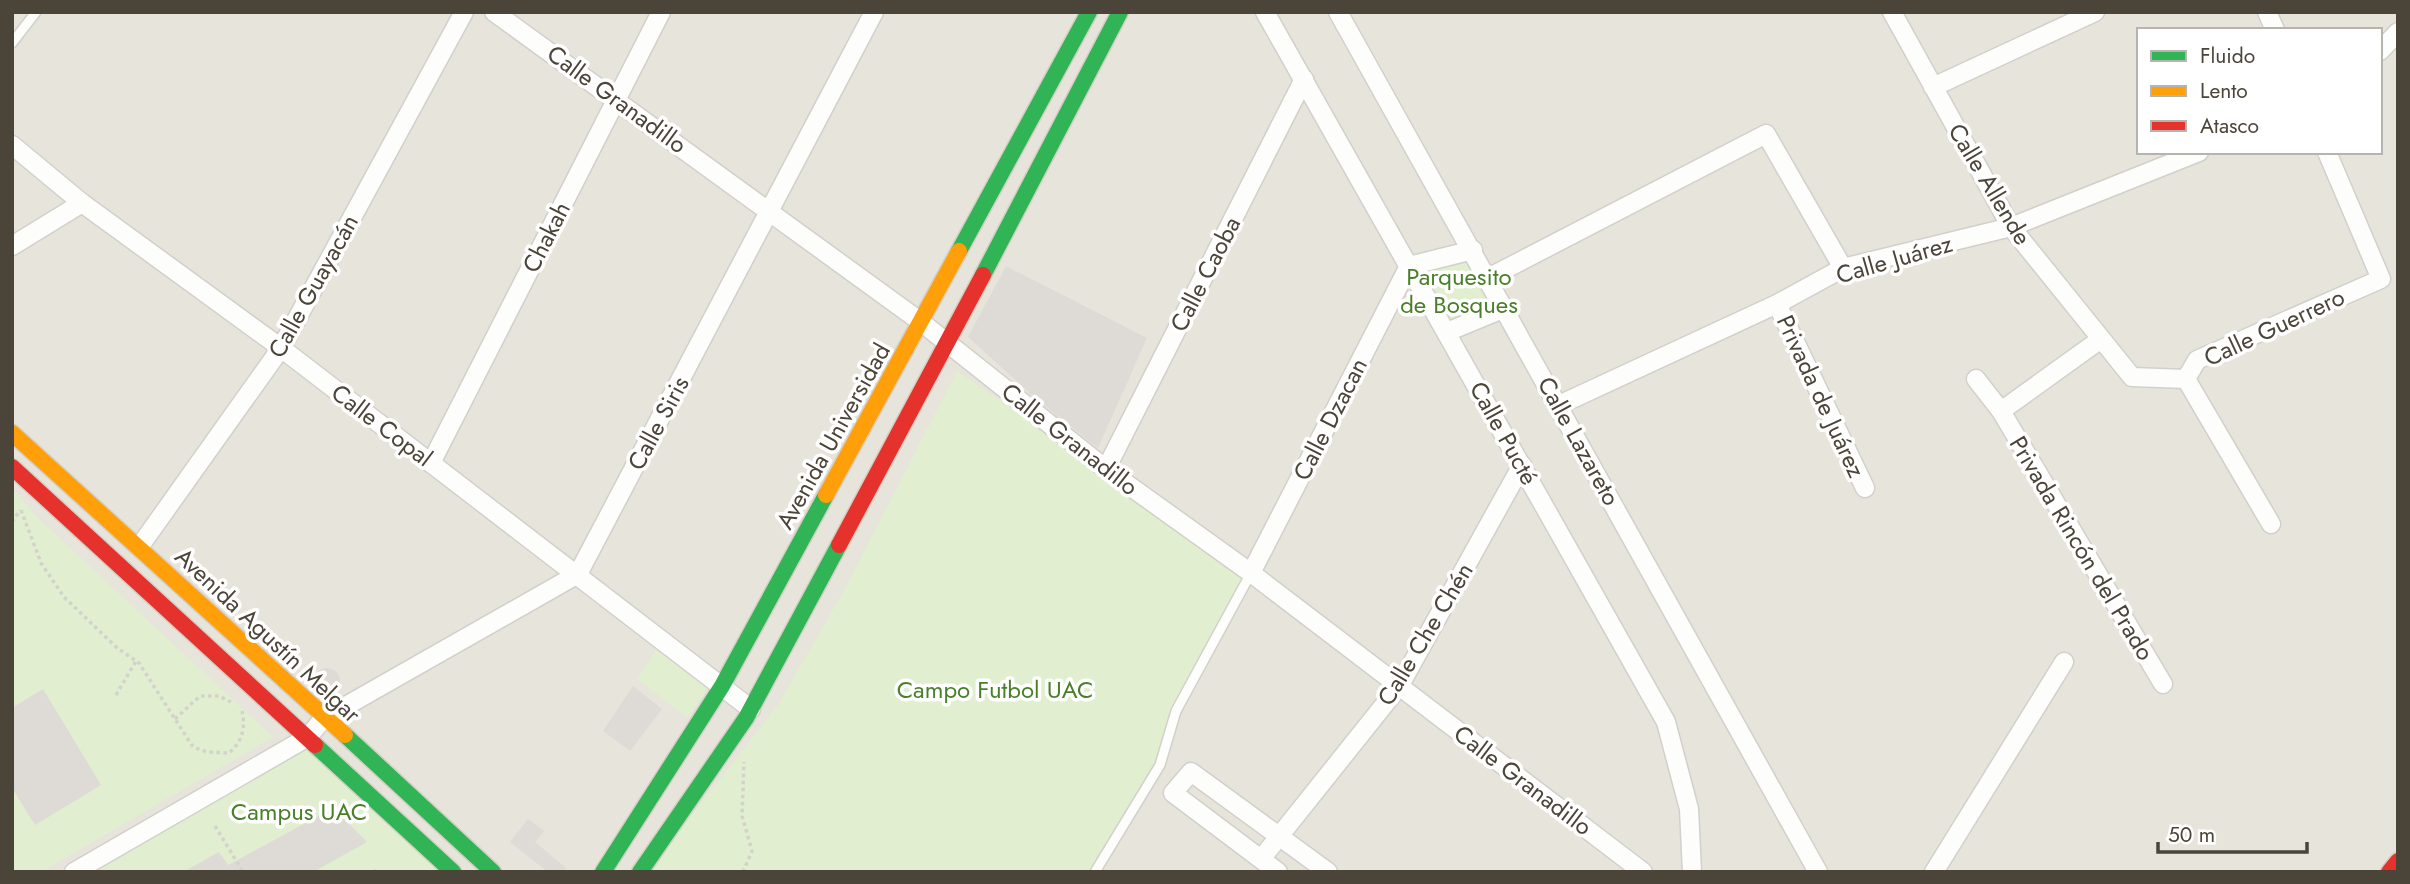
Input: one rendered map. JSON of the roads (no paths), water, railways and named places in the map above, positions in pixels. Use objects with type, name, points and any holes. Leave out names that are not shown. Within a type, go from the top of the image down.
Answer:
[{"type":"street","name":"Calle Guayacán","points":[[140,546],[281,348],[464,12]]},
{"type":"street","name":"Calle Granadillo","points":[[494,12],[921,322],[1106,469],[1251,573],[1643,872]]},
{"type":"street","name":"Chakah","points":[[431,463],[661,12]]},
{"type":"street","name":"Calle Siris","points":[[578,574],[874,12]]},
{"type":"street","name":"Avenida Universidad","points":[[603,872],[722,686],[1089,12]]},
{"type":"street","points":[[640,872],[751,709],[947,344],[1120,12]]},
{"type":"street","name":"Calle Pucté","points":[[1265,12],[1666,722],[1689,809],[1692,872]]},
{"type":"street","name":"Calle Lazareto","points":[[1338,12],[1818,872]]},
{"type":"street","name":"Calle Allende","points":[[1892,12],[2011,228],[2132,377]]},
{"type":"street","points":[[1934,88],[2095,12]]},
{"type":"street","points":[[2267,12],[2274,28]]},
{"type":"street","points":[[2382,49],[2398,32]]},
{"type":"street","name":"Calle Caoba","points":[[1106,469],[1304,79]]},
{"type":"street","points":[[1488,278],[1766,134],[1843,268]]},
{"type":"street","name":"Calle Copal","points":[[12,145],[82,203],[281,348],[751,709]]},
{"type":"street","name":"Calle Juárez","points":[[1559,405],[1777,304],[1843,268],[2011,228],[2194,154]]},
{"type":"street","name":"Calle Guerrero","points":[[2132,377],[2186,379],[2197,360],[2381,279],[2328,154]]},
{"type":"street","points":[[12,246],[82,203]]},
{"type":"street","points":[[1409,266],[1473,250]]},
{"type":"street","name":"Calle Dzacan","points":[[1251,573],[1409,266]]},
{"type":"street","name":"Privada de Juárez","points":[[1777,304],[1865,488]]},
{"type":"street","points":[[1447,332],[1505,308]]},
{"type":"street","name":"Privada Rincón del Prado","points":[[2001,411],[2101,338]]},
{"type":"street","name":"Privada Rincón del Prado","points":[[1976,379],[2001,411],[2163,684]]},
{"type":"street","points":[[2186,379],[2270,524]]},
{"type":"street","name":"Avenida Agustín Melgar","points":[[12,433],[140,546],[323,719],[493,872]]},
{"type":"street","name":"Calle Che Chén","points":[[1261,859],[1400,685],[1522,465]]},
{"type":"street","name":"Avenida Agustín Melgar","points":[[12,467],[453,872]]},
{"type":"street","points":[[74,872],[308,737],[323,719],[578,574]]},
{"type":"street","points":[[1934,872],[2064,662]]},
{"type":"street","points":[[1278,872],[1173,793],[1191,772],[1328,872]]},
{"type":"street","points":[[2389,872],[2398,861]]},
{"type":"lane","points":[[12,43],[36,12]]},
{"type":"lane","points":[[1095,872],[1160,765],[1176,712],[1251,573]]},
{"type":"park label","name":"Parquesito de Bosques","points":[[1459,290]]},
{"type":"park label","name":"Campo Futbol UAC","points":[[995,689]]},
{"type":"park label","name":"Campus UAC","points":[[299,811]]}]
